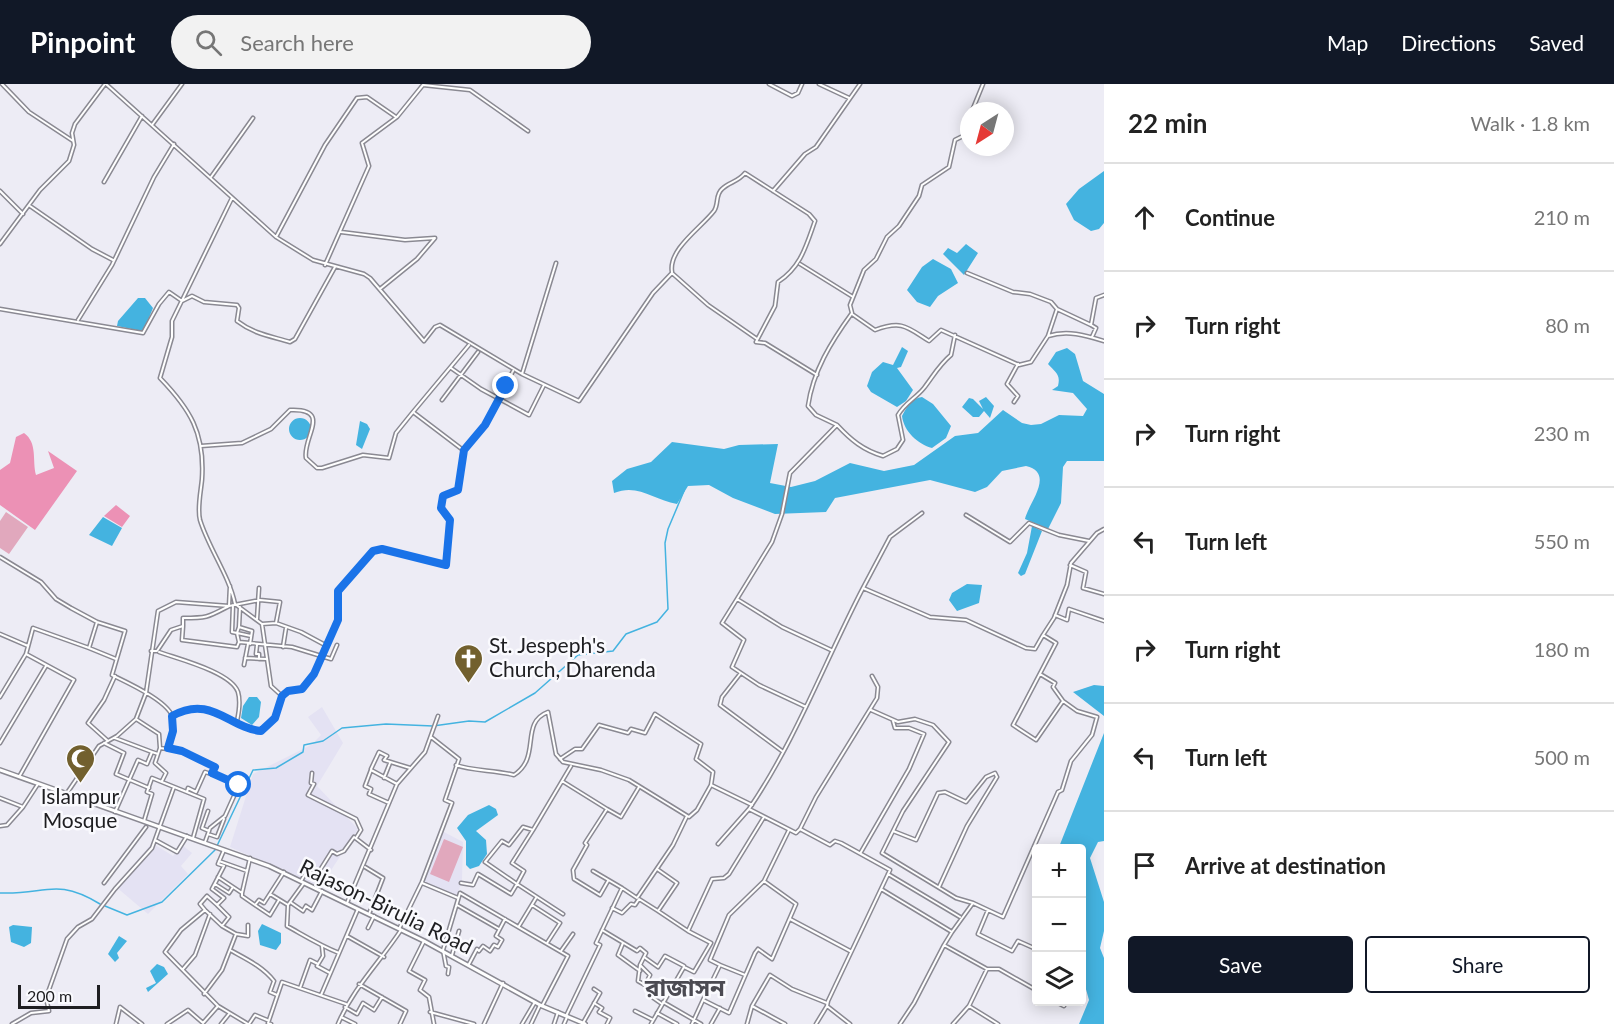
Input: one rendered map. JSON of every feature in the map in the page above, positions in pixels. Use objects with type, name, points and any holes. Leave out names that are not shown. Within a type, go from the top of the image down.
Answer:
[{"type":"street","points":[[2,84],[29,112],[73,141]]},
{"type":"street","points":[[0,244],[55,174],[69,161],[75,146],[72,134],[75,124],[105,84],[293,250],[325,265],[364,274],[381,289],[424,341],[435,327],[440,326],[479,351],[579,401],[647,300],[672,273],[676,255],[716,209],[717,197],[722,188],[736,182],[745,173],[815,219],[799,263],[787,278],[778,282],[775,306],[757,339]]},
{"type":"street","points":[[152,125],[182,84]]},
{"type":"street","points":[[769,84],[792,96],[798,93],[802,84]]},
{"type":"street","points":[[819,84],[850,99]]},
{"type":"street","points":[[773,191],[805,154],[816,147],[860,84]]},
{"type":"street","points":[[976,102],[984,84]]},
{"type":"street","points":[[325,265],[369,166],[362,143],[397,117],[423,85],[470,90],[528,131]]},
{"type":"street","points":[[276,237],[325,145],[357,98],[367,97],[397,117]]},
{"type":"street","points":[[104,182],[142,116]]},
{"type":"street","points":[[210,177],[253,118]]},
{"type":"street","points":[[960,137],[954,140],[949,167],[922,185],[919,196],[899,226],[887,237],[876,260],[864,270],[850,305],[852,313],[875,330],[891,324],[904,326],[929,341],[941,330],[1018,364],[1031,362],[1048,336],[1057,309]]},
{"type":"street","points":[[78,320],[113,260],[154,177],[174,144]]},
{"type":"street","points":[[0,191],[23,214]]},
{"type":"street","points":[[233,198],[171,323],[172,338],[160,378],[171,387],[197,426],[202,473],[199,516],[230,586],[233,605],[232,632],[251,636]]},
{"type":"street","points":[[29,206],[74,238],[113,260]]},
{"type":"street","points":[[341,232],[405,240],[435,238],[417,259],[381,289]]},
{"type":"street","points":[[522,374],[556,263]]},
{"type":"street","points":[[799,263],[853,297]]},
{"type":"street","points":[[182,301],[192,296],[204,302],[237,305],[239,308],[237,321],[246,328],[268,338],[294,342],[335,266]]},
{"type":"street","points":[[672,273],[708,304],[757,339],[759,344],[765,343],[817,375]]},
{"type":"street","points":[[967,273],[1013,292],[1030,294],[1051,303],[1057,309],[1096,328],[1092,337]]},
{"type":"street","points":[[1,310],[78,320],[143,333],[166,293],[182,301]]},
{"type":"street","points":[[1091,325],[1094,302],[1099,296],[1104,296]]},
{"type":"street","points":[[852,313],[830,345],[810,393],[809,409],[837,425],[858,447],[883,456],[897,448],[903,440],[898,415],[906,403],[922,390],[943,360],[951,355],[955,335]]},
{"type":"street","points":[[1048,336],[1064,333],[1104,341]]},
{"type":"street","points":[[200,446],[242,443],[271,429],[290,410],[305,410],[314,423],[306,458],[317,468],[363,455],[389,458],[396,433],[469,345]]},
{"type":"street","points":[[442,400],[479,351]]},
{"type":"street","points":[[1014,402],[1018,396],[1007,384],[1018,364]]},
{"type":"street","points":[[451,368],[496,398],[500,397],[529,415],[544,385]]},
{"type":"street","points":[[172,716],[179,712],[198,709],[215,711],[261,731],[275,718],[282,696],[288,691],[302,689],[309,681],[338,620],[338,591],[373,551],[401,553],[446,565],[450,520],[441,508],[443,496],[459,488],[464,450],[485,425],[513,369]]},
{"type":"street","points":[[413,412],[464,450]]},
{"type":"street","points":[[807,707],[740,674],[731,665],[744,640],[722,623],[766,555],[794,468],[837,425]]},
{"type":"street","points":[[718,844],[753,805],[807,707],[831,650],[890,537],[922,513]]},
{"type":"street","points":[[966,515],[1010,542],[1029,522],[1059,535],[1089,541]]},
{"type":"street","points":[[863,588],[930,617],[966,621],[1026,648],[1035,649],[1054,615],[1066,585],[1070,565],[1089,541],[1104,530]]},
{"type":"street","points":[[0,557],[41,582],[63,604],[98,622],[125,631],[111,675],[146,693],[165,707],[172,716],[173,731],[168,748]]},
{"type":"street","points":[[1070,565],[1086,572],[1083,588],[1104,594]]},
{"type":"street","points":[[230,586],[233,605]]},
{"type":"street","points":[[257,619],[259,588]]},
{"type":"street","points":[[737,599],[782,627],[831,650]]},
{"type":"street","points":[[66,795],[106,742],[114,738],[135,719],[146,693],[158,611],[176,602],[233,605],[258,601],[280,602],[276,623]]},
{"type":"street","points":[[240,607],[237,647],[182,640],[183,618],[205,618],[218,614],[233,605],[240,607],[262,624],[263,646],[271,686],[282,696]]},
{"type":"street","points":[[1054,615],[1067,620],[1069,609],[1077,609],[1104,621]]},
{"type":"street","points":[[89,648],[98,622]]},
{"type":"street","points":[[262,624],[276,623],[301,632],[327,646]]},
{"type":"street","points":[[157,651],[171,630],[183,626]]},
{"type":"street","points":[[239,627],[252,632],[244,665]]},
{"type":"street","points":[[0,697],[26,654],[33,628],[116,659]]},
{"type":"street","points":[[283,647],[286,628]]},
{"type":"street","points":[[0,634],[28,646]]},
{"type":"street","points":[[1043,634],[1056,643],[1013,725],[1036,740],[1063,701]]},
{"type":"street","points":[[239,642],[283,647],[323,655],[331,659],[337,645]]},
{"type":"street","points":[[257,645],[255,654],[259,654],[259,658]]},
{"type":"street","points":[[151,651],[157,651],[223,676],[238,690],[240,706],[237,721]]},
{"type":"street","points":[[19,777],[74,680],[26,654]]},
{"type":"street","points":[[245,658],[266,658]]},
{"type":"street","points":[[0,743],[46,666]]},
{"type":"street","points":[[882,853],[956,898],[1003,917],[1058,792],[1062,790],[1071,761],[1092,735],[1097,717],[1077,711],[1063,701],[1053,687],[1055,683],[1039,673]]},
{"type":"street","points":[[740,674],[722,697],[720,705],[782,751]]},
{"type":"street","points":[[749,809],[796,833],[800,829],[816,797],[877,698],[878,687],[872,675]]},
{"type":"street","points":[[115,676],[104,700],[88,723],[106,742],[124,753],[116,774],[149,788]]},
{"type":"street","points":[[871,710],[893,720],[915,719],[933,725],[949,742],[903,811],[877,862]]},
{"type":"street","points":[[456,765],[466,769],[489,769],[514,775],[529,760],[531,728],[535,721],[548,712],[556,754],[560,759],[572,765],[602,770],[640,786],[687,816],[692,817],[697,810],[711,785],[713,772],[696,759],[701,744],[656,714],[645,733],[635,729],[628,733],[599,725],[582,749],[575,748],[560,759]]},
{"type":"street","points":[[347,903],[397,784],[410,768],[418,763],[438,716]]},
{"type":"street","points":[[135,719],[159,734],[160,748],[155,763],[165,773],[162,781]]},
{"type":"street","points":[[861,852],[909,768],[924,734],[909,728],[895,728],[893,720]]},
{"type":"street","points":[[338,1024],[359,984],[384,957],[400,929],[421,883],[452,802],[445,800],[459,759],[431,737]]},
{"type":"street","points":[[114,738],[158,754]]},
{"type":"street","points":[[160,748],[182,751],[215,767],[212,773]]},
{"type":"street","points":[[115,812],[138,760],[147,764],[152,752]]},
{"type":"street","points":[[390,804],[369,794],[371,789],[365,786],[379,752],[387,756],[384,760],[410,768]]},
{"type":"street","points":[[384,778],[390,763]]},
{"type":"street","points":[[461,883],[473,885],[478,874],[511,894],[524,871],[512,863],[572,765]]},
{"type":"street","name":"Rajason-Birulia Road","points":[[0,770],[66,795],[206,842],[284,872],[424,940],[535,1002],[584,1024]]},
{"type":"street","points":[[370,770],[397,784]]},
{"type":"street","points":[[187,792],[188,788],[196,792],[205,772],[239,785],[217,837],[202,828],[208,811]]},
{"type":"street","points":[[312,773],[311,783],[314,784],[308,795],[356,819],[361,830],[344,851],[337,854],[332,851],[317,875],[307,871],[289,904],[287,926],[339,953]]},
{"type":"street","points":[[893,831],[916,840],[938,793],[945,792],[966,802],[986,777],[995,773],[997,777],[967,826],[939,887]]},
{"type":"street","points":[[144,822],[153,794],[147,792],[152,778],[204,800],[193,838]]},
{"type":"street","points":[[562,781],[621,817],[640,786]]},
{"type":"street","points":[[1,828],[23,807],[38,784]]},
{"type":"street","points":[[711,785],[753,805]]},
{"type":"street","points":[[12,1024],[31,1013],[49,1011],[46,998],[67,939],[78,927],[92,919],[152,848],[174,787]]},
{"type":"street","points":[[0,798],[23,807]]},
{"type":"street","points":[[607,809],[585,843],[587,844],[573,870],[574,879],[600,895],[608,881]]},
{"type":"street","points":[[206,842],[208,833],[225,816]]},
{"type":"street","points":[[612,908],[622,914],[631,904],[635,905],[687,816]]},
{"type":"street","points":[[688,931],[712,879],[724,878],[729,874],[764,817]]},
{"type":"street","points":[[105,883],[146,827]]},
{"type":"street","points":[[533,830],[523,827],[509,845],[502,841],[485,862],[563,914]]},
{"type":"street","points":[[800,829],[830,845],[835,841],[861,852],[890,870],[816,1024]]},
{"type":"street","points":[[744,975],[710,960],[729,915],[764,881],[789,830]]},
{"type":"street","points":[[155,840],[177,852],[187,836]]},
{"type":"street","points":[[356,838],[371,850]]},
{"type":"street","points":[[219,861],[225,849]]},
{"type":"street","points":[[242,893],[250,858]]},
{"type":"street","points":[[219,861],[247,871]]},
{"type":"street","points":[[217,905],[224,898],[212,889],[224,866],[218,864],[219,861]]},
{"type":"street","points":[[363,866],[383,878],[369,914]]},
{"type":"street","points":[[657,869],[677,883],[658,911]]},
{"type":"street","points":[[593,871],[717,947]]},
{"type":"street","points":[[255,905],[259,900],[264,903],[284,872]]},
{"type":"street","points":[[888,874],[960,917]]},
{"type":"street","points":[[218,877],[270,915],[279,900]]},
{"type":"street","points":[[703,1000],[729,1013],[744,975],[758,949],[772,959],[796,904],[764,881]]},
{"type":"street","points":[[421,883],[458,898]]},
{"type":"street","points":[[215,884],[230,892],[233,887]]},
{"type":"street","points":[[564,1024],[600,945],[596,943],[622,888]]},
{"type":"street","points":[[881,889],[952,932]]},
{"type":"street","points":[[221,896],[225,890]]},
{"type":"street","points":[[270,894],[303,911],[306,906],[312,910],[321,891]]},
{"type":"street","points":[[448,974],[449,967],[446,966],[443,951],[460,893],[568,956],[531,1024]]},
{"type":"street","points":[[222,926],[229,917],[207,896],[200,904],[222,926],[236,934],[248,936],[248,925]]},
{"type":"street","points":[[519,926],[537,897]]},
{"type":"street","points":[[900,1024],[924,987],[960,917],[973,903]]},
{"type":"street","points":[[457,905],[499,929]]},
{"type":"street","points":[[532,905],[560,923],[547,943]]},
{"type":"street","points":[[321,995],[358,909]]},
{"type":"street","points":[[205,910],[181,930],[165,952],[204,994],[228,1014],[248,1024],[255,1015],[269,1023],[282,982],[321,995],[346,1006],[357,1014],[363,1003],[374,1010],[382,997]]},
{"type":"street","points":[[988,910],[978,934],[1012,951],[1018,940],[1032,947]]},
{"type":"street","points":[[183,969],[195,955],[210,914]]},
{"type":"street","points":[[368,928],[374,916]]},
{"type":"street","points":[[405,916],[409,919],[408,922]]},
{"type":"street","points":[[790,918],[850,951]]},
{"type":"street","points":[[469,964],[477,950],[479,951],[483,946],[490,951],[494,945],[498,947],[502,940],[496,936],[505,919]]},
{"type":"street","points":[[602,930],[637,951],[640,948],[646,953],[640,965],[638,981],[655,992],[652,997],[701,1024]]},
{"type":"street","points":[[452,955],[459,931]]},
{"type":"street","points":[[204,994],[222,970],[236,934]]},
{"type":"street","points":[[561,951],[573,934]]},
{"type":"street","points":[[346,935],[384,957]]},
{"type":"street","points":[[447,939],[457,942]]},
{"type":"street","points":[[424,940],[409,971],[425,981],[420,990],[429,997],[434,1024]]},
{"type":"street","points":[[623,942],[618,955],[640,971]]},
{"type":"street","points":[[644,957],[658,967],[665,956],[694,972],[711,943]]},
{"type":"street","points":[[944,945],[987,969],[999,969],[1032,988]]},
{"type":"street","points":[[318,964],[323,956],[322,946]]},
{"type":"street","points":[[230,950],[247,958],[267,973],[274,981],[270,992],[278,995]]},
{"type":"street","points":[[300,988],[310,960],[330,973]]},
{"type":"street","points":[[645,985],[654,964]]},
{"type":"street","points":[[640,965],[649,972]]},
{"type":"street","points":[[692,1024],[720,965]]},
{"type":"street","points":[[651,1024],[684,967]]},
{"type":"street","points":[[953,1024],[969,1006],[987,969]]},
{"type":"street","points":[[747,1024],[752,1006],[770,975],[792,989],[827,1005],[850,1024]]},
{"type":"street","points":[[484,1024],[504,983]]},
{"type":"street","points":[[359,984],[406,1011],[400,1024]]},
{"type":"street","points":[[584,1024],[600,993],[594,989]]},
{"type":"street","points":[[522,1024],[535,1002]]},
{"type":"street","points":[[594,1003],[602,1008],[600,1012],[610,1018],[607,1024]]},
{"type":"street","points":[[116,1024],[120,1006],[142,1021],[142,1024]]},
{"type":"street","points":[[167,1024],[188,1010],[203,1024],[218,1006]]},
{"type":"street","points":[[752,1006],[785,1024]]},
{"type":"street","points":[[969,1006],[998,1024]]},
{"type":"street","points":[[711,1024],[720,1008]]},
{"type":"street","points":[[635,1011],[653,1020]]},
{"type":"street","points":[[430,1012],[474,1024]]},
{"type":"street","points":[[554,1024],[558,1012]]},
{"type":"street","points":[[657,1013],[677,1024]]},
{"type":"street","points":[[221,1024],[228,1014]]},
{"type":"street","points":[[341,1017],[355,1024]]},
{"type":"shaded area","points":[[24,433],[33,447],[36,475],[54,468],[48,451],[77,471],[35,530],[0,505],[0,470],[10,463],[16,437]]},
{"type":"shaded area","points":[[116,505],[130,516],[122,527],[104,516]]},
{"type":"shaded area","points":[[6,512],[28,527],[9,554],[0,548],[0,521]]},
{"type":"shaded area","points":[[322,707],[343,743],[317,786],[358,829],[320,887],[230,847],[253,774],[311,745],[321,735],[308,717]]},
{"type":"shaded area","points":[[442,831],[463,842],[462,879],[457,898],[422,882]]},
{"type":"shaded area","points":[[444,839],[463,847],[449,882],[430,874]]},
{"type":"shaded area","points":[[152,843],[173,856],[182,845],[192,853],[181,866],[188,874],[148,914],[115,886]]},
{"type":"water","points":[[1104,171],[1104,223],[1099,229],[1091,231],[1074,220],[1066,204],[1079,189]]},
{"type":"water","points":[[966,244],[978,253],[964,275],[943,254],[948,248],[957,253]]},
{"type":"water","points":[[933,259],[951,269],[958,283],[938,296],[930,307],[917,302],[907,290],[922,267]]},
{"type":"water","points":[[138,298],[145,298],[153,308],[144,330],[117,326],[118,321]]},
{"type":"water","points":[[902,347],[908,351],[901,367],[897,368],[913,390],[906,401],[897,407],[871,392],[867,386],[872,372],[883,362],[893,365]]},
{"type":"water","points":[[1067,348],[1075,354],[1083,381],[1104,394],[1104,461],[1067,461],[1063,467],[1061,503],[1048,529],[1025,519],[1040,482],[1035,470],[1026,466],[1002,471],[987,487],[975,492],[930,480],[835,498],[826,512],[775,514],[733,498],[709,485],[688,486],[677,504],[638,491],[623,490],[614,493],[612,481],[627,469],[651,462],[672,442],[724,449],[739,445],[778,444],[770,483],[791,487],[815,481],[850,463],[884,471],[914,465],[955,436],[978,433],[1003,410],[1022,423],[1031,425],[1041,424],[1059,415],[1083,416],[1087,409],[1073,393],[1052,390],[1058,386],[1059,379],[1048,364],[1056,352]]},
{"type":"water","points":[[922,397],[933,404],[951,426],[946,438],[932,448],[912,436],[903,422],[902,416],[907,407],[912,401]]},
{"type":"water","points":[[986,397],[994,406],[990,418],[984,411],[979,417],[973,417],[962,407],[969,398],[983,409],[979,401]]},
{"type":"water","points":[[300,418],[310,425],[311,429],[304,439],[300,440],[290,433],[289,429],[296,419]]},
{"type":"water","points":[[360,421],[367,424],[370,429],[362,449],[356,445]]},
{"type":"water","points":[[103,517],[122,528],[112,546],[89,535]]},
{"type":"water","points":[[1032,526],[1042,531],[1025,574],[1021,576],[1018,573],[1027,553]]},
{"type":"water","points":[[967,584],[982,585],[979,603],[957,611],[949,600],[952,593]]},
{"type":"water","points":[[1094,685],[1104,686],[1104,716],[1073,692]]},
{"type":"water","points":[[249,697],[257,697],[261,702],[259,717],[252,725],[241,718],[243,706]]},
{"type":"water","points":[[1104,733],[1104,841],[1098,842],[1090,858],[1104,902],[1104,931],[1100,948],[1104,958],[1104,1024],[1079,1024],[1089,1000],[1086,989],[1086,844],[1060,844]]},
{"type":"water","points":[[489,805],[496,809],[498,815],[476,831],[486,840],[487,854],[479,866],[470,869],[466,865],[466,841],[457,828],[468,815]]},
{"type":"water","points":[[262,924],[281,933],[281,943],[276,950],[260,945],[258,931]]},
{"type":"water","points":[[13,925],[32,927],[31,943],[24,947],[11,942],[9,927]]},
{"type":"water","points":[[119,936],[127,941],[117,953],[119,958],[115,962],[108,954]]},
{"type":"water","points":[[157,964],[164,967],[168,974],[148,992],[146,988],[156,983],[150,971]]},
{"type":"waterway","points":[[105,906],[127,915],[162,902],[215,850],[253,770],[276,768],[303,752],[304,745],[323,741],[342,728],[386,724],[433,726],[469,721],[485,722],[535,693],[578,655],[613,651],[626,634],[657,622],[668,609],[665,543],[668,529],[684,491]]},
{"type":"waterway","points":[[0,893],[61,889],[72,891],[100,904]]},
{"type":"place","name":"St. Jespeph's Church, Dharenda","points":[[468,684]]},
{"type":"place","name":"Islampur Mosque","points":[[80,784]]},
{"type":"district","name":"রাজাসন","points":[[685,988]]},
{"type":"route","points":[[239,785],[212,773],[215,767],[182,751],[168,748],[173,731],[172,716],[188,710],[215,711],[261,731],[275,718],[282,696],[288,691],[302,689],[314,674],[338,620],[338,591],[354,568],[373,551],[382,549],[431,559],[446,565],[450,520],[441,508],[443,496],[458,490],[464,450],[485,425],[506,386]]}]
